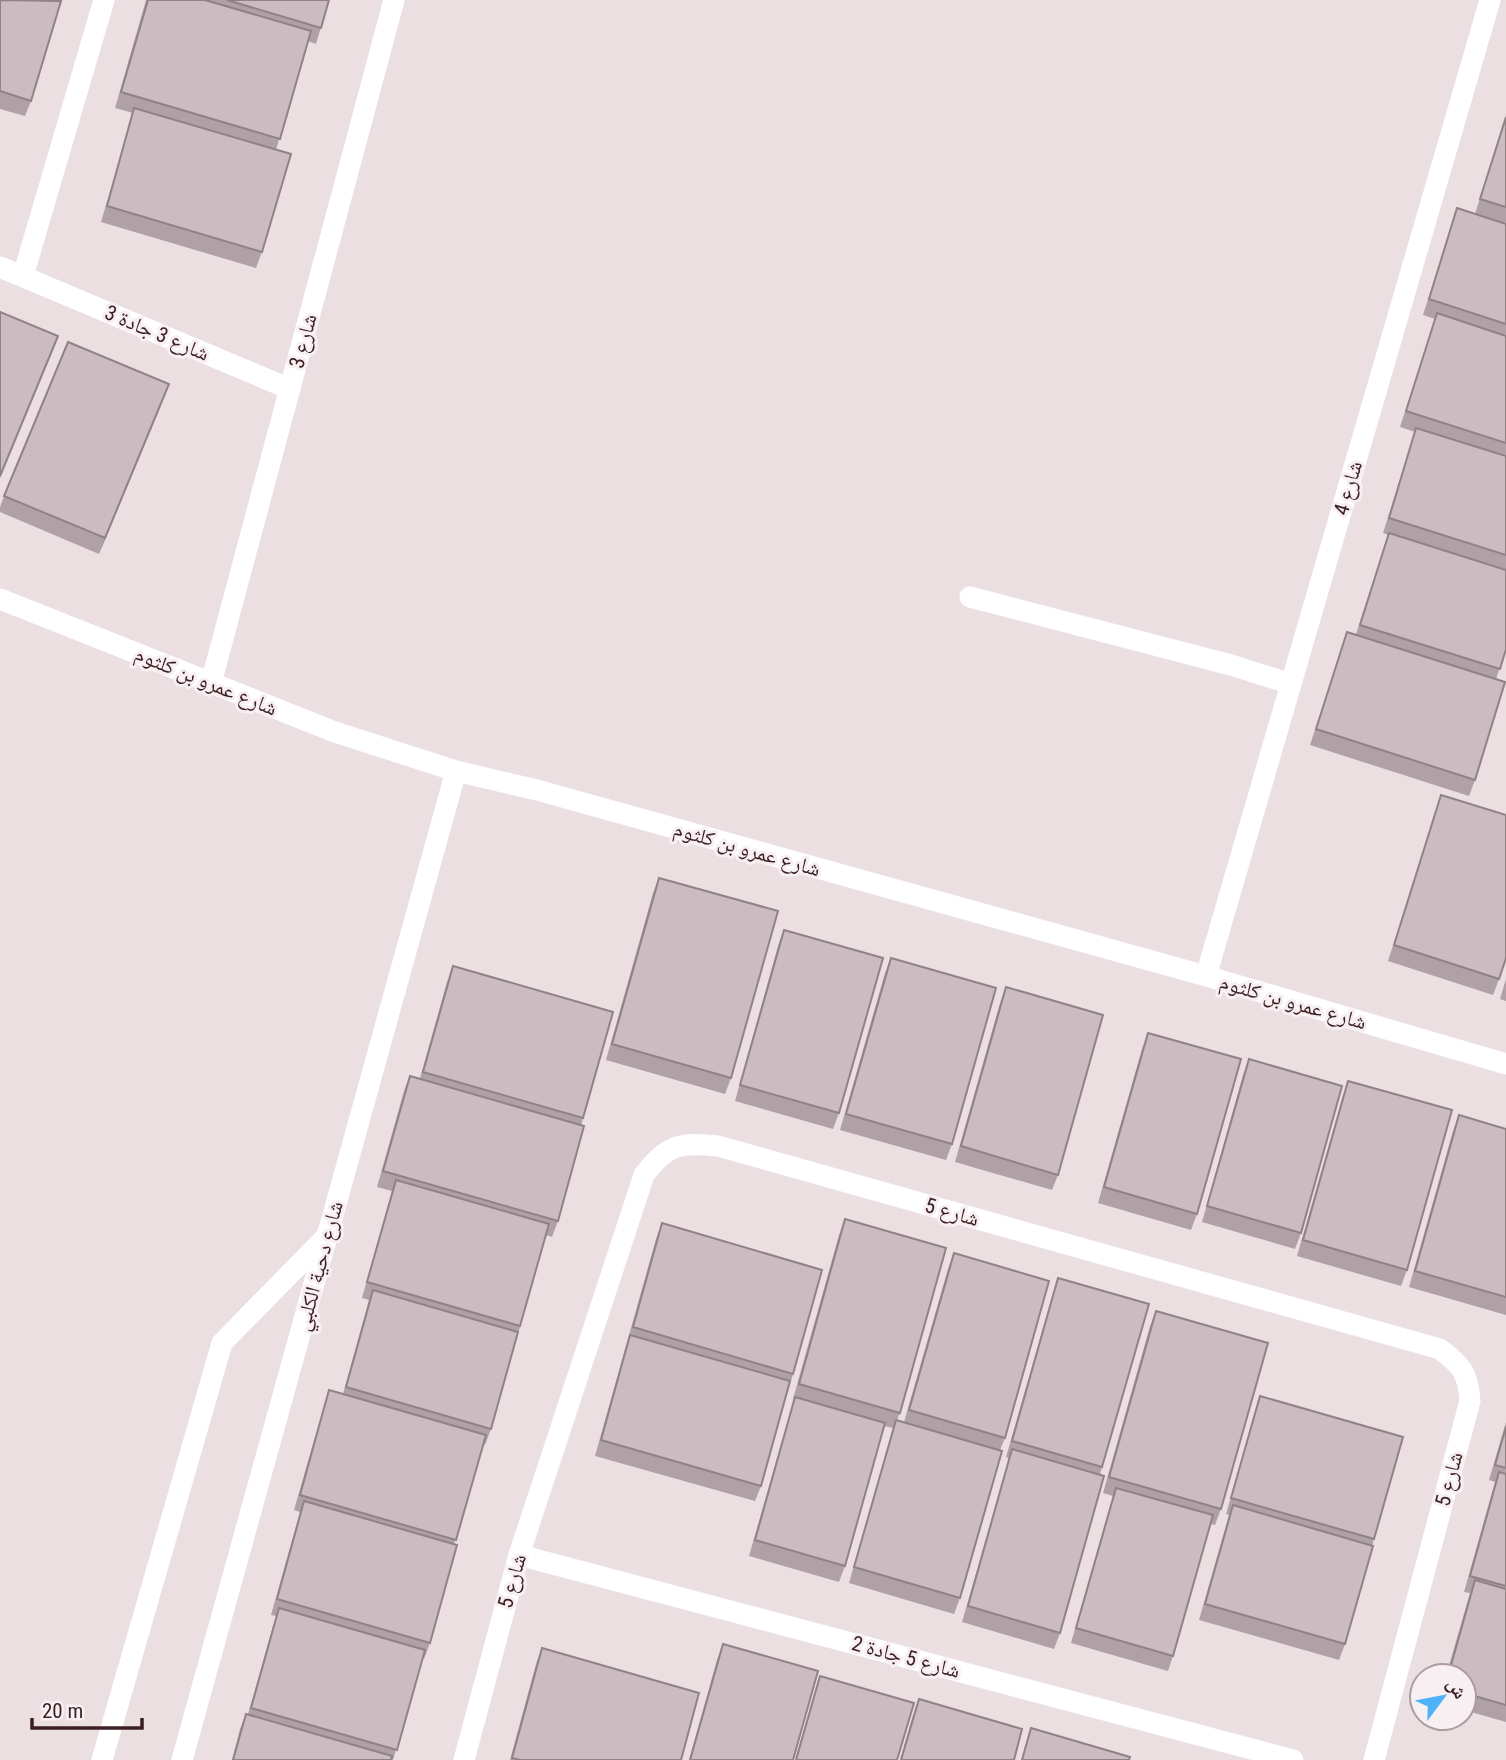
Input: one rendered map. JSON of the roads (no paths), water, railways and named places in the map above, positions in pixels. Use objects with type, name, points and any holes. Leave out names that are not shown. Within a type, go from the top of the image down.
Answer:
[{"type":"street","points":[[23,276],[104,0]]},
{"type":"street","name":"شارع 3","points":[[211,683],[394,0]]},
{"type":"street","name":"شارع 4","points":[[1206,976],[1490,0]]},
{"type":"street","name":"شارع 3 جادة 3","points":[[0,267],[290,389]]},
{"type":"street","points":[[970,597],[1231,665],[1291,684]]},
{"type":"street","name":"شارع عمرو بن كلثوم","points":[[0,599],[335,732],[456,772],[537,790],[1206,976],[1506,1064]]},
{"type":"street","name":"شارع دحية الكلبي","points":[[183,1760],[456,772]]},
{"type":"street","name":"شارع 5","points":[[464,1760],[519,1555],[644,1175],[657,1157],[674,1147],[694,1144],[718,1146],[1440,1349],[1452,1359],[1464,1370],[1469,1382],[1470,1401],[1374,1760]]},
{"type":"street","points":[[102,1760],[222,1343],[327,1235]]},
{"type":"street","name":"شارع 5 جادة 2","points":[[519,1555],[1293,1760]]}]
